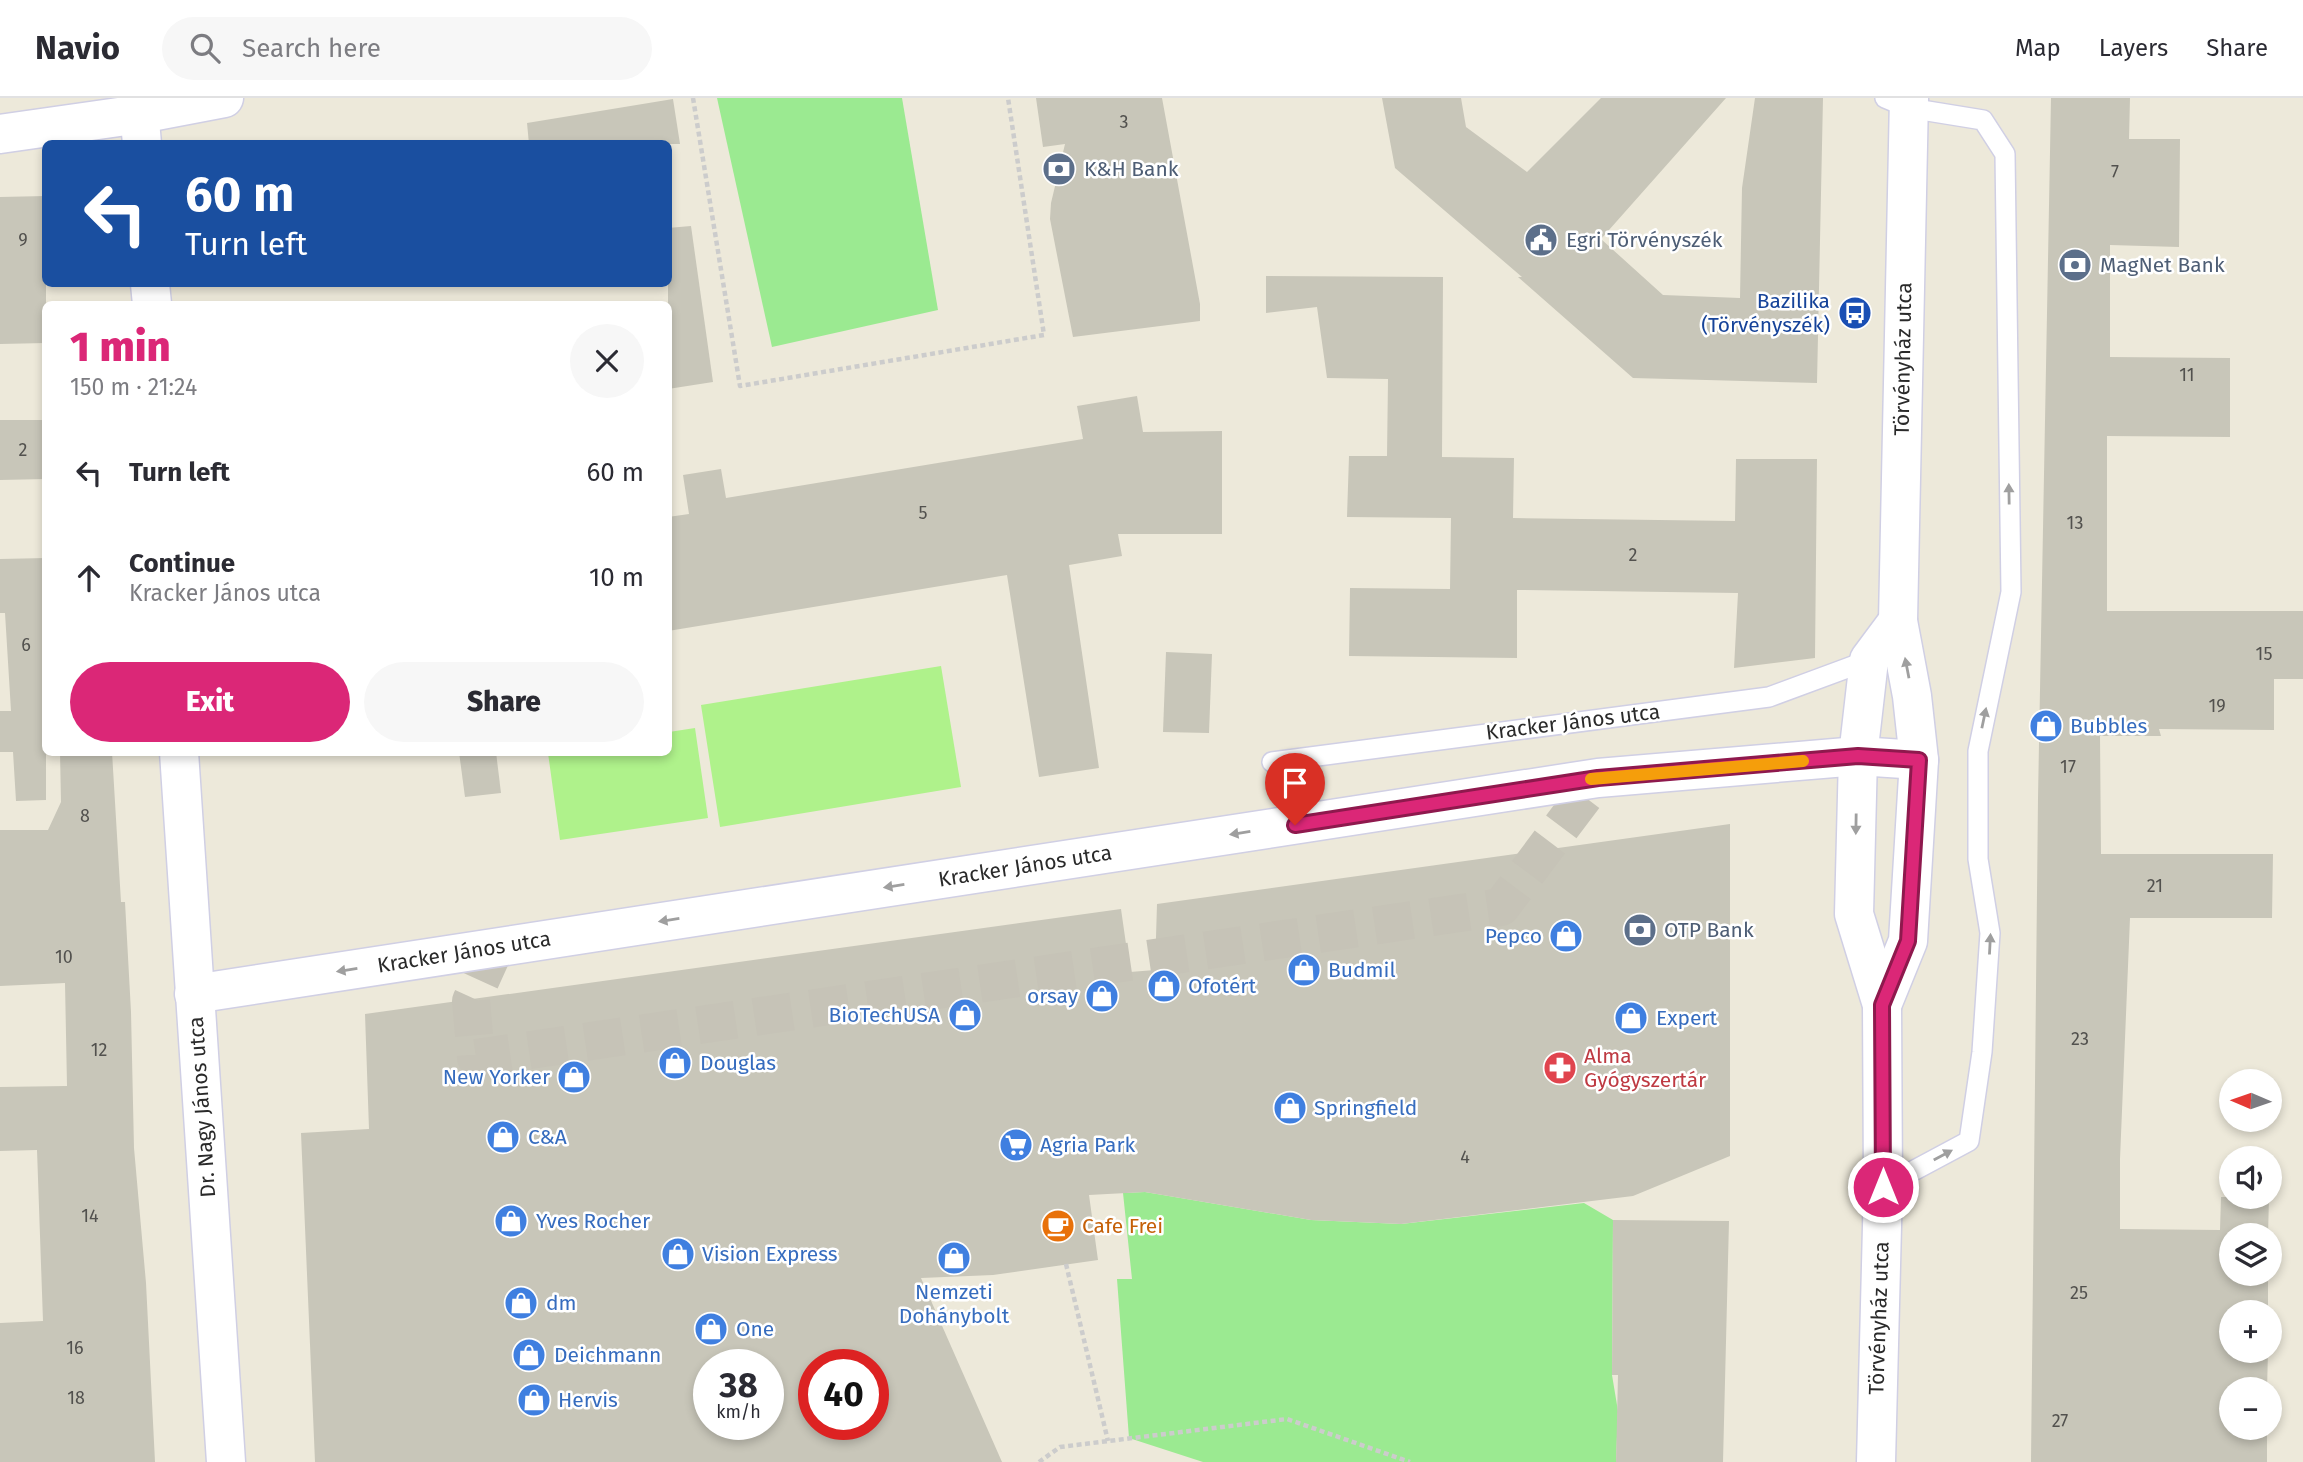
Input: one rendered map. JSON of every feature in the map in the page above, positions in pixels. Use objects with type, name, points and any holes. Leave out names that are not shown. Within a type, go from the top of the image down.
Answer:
[{"type":"street","points":[[0,134],[140,119],[223,98]]},
{"type":"street","name":"Törvényház utca","points":[[1882,1005],[1908,941],[1919,760],[1912,696],[1898,621],[1901,101]]},
{"type":"street","points":[[1869,660],[1898,621]]},
{"type":"street","name":"Törvényház utca","points":[[1869,660],[1858,756],[1854,914],[1882,1005],[1883,1187],[1876,1462]]},
{"type":"street","name":"Dr. Nagy János utca","points":[[179,756],[226,1462]]},
{"type":"street","name":"Kracker János utca","points":[[194,994],[1598,778],[1858,756],[1919,760]]},
{"type":"lane","points":[[1883,1187],[1969,1141],[1982,1052],[1990,933],[1978,859],[1978,751],[2011,592],[2005,155],[1983,121],[1901,101]]},
{"type":"lane","name":"Kracker János utca","points":[[1272,762],[1769,697],[1869,660]]},
{"type":"path","points":[[693,98],[740,386],[1044,334],[1008,98]]},
{"type":"path","points":[[1066,1264],[1108,1441]]},
{"type":"path","points":[[1039,1462],[1060,1447],[1287,1419],[1410,1462]]},
{"type":"green space","points":[[717,98],[902,98],[938,310],[772,347]]},
{"type":"green space","points":[[941,666],[961,787],[720,827],[701,705]]},
{"type":"green space","points":[[695,728],[708,818],[560,840],[548,756],[672,756],[672,732]]},
{"type":"green space","points":[[1145,1192],[1311,1220],[1401,1224],[1584,1203],[1613,1220],[1612,1375],[1618,1411],[1616,1462],[1203,1462],[1129,1438],[1117,1279],[1132,1279],[1123,1193]]},
{"type":"building","points":[[1036,98],[1162,98],[1200,304],[1200,321],[1073,337],[1050,219],[1051,203],[1065,144],[1043,147]]},
{"type":"building","name":"Egri Törvényszék","points":[[1382,98],[1461,98],[1466,127],[1527,172],[1601,98],[1726,98],[1601,239],[1663,295],[1740,298],[1742,188],[1755,98],[1823,98],[1817,383],[1633,378],[1518,277],[1522,277],[1395,168]]},
{"type":"building","points":[[2051,98],[2130,98],[2129,139],[2180,139],[2179,247],[2110,245],[2110,357],[2230,358],[2230,437],[2107,436],[2107,611],[2303,611],[2303,679],[2274,679],[2274,730],[2159,729],[2161,736],[2100,736],[2101,854],[2273,854],[2272,918],[2130,918],[2120,1159],[2120,1229],[2219,1230],[2219,1286],[2268,1286],[2268,1300],[2219,1300],[2219,1363],[2268,1363],[2267,1377],[2219,1377],[2219,1440],[2267,1440],[2267,1462],[2031,1462],[2038,798]]},
{"type":"building","points":[[673,99],[680,144],[672,144],[672,140],[529,140],[527,123]]},
{"type":"building","points":[[42,196],[42,287],[46,287],[46,301],[42,301],[42,343],[0,344],[0,197]]},
{"type":"building","points":[[691,226],[713,382],[672,388],[672,301],[668,301],[668,287],[672,287],[672,228]]},
{"type":"building","points":[[1266,276],[1443,277],[1442,457],[1514,458],[1513,518],[1735,521],[1736,459],[1817,459],[1815,658],[1734,668],[1738,593],[1517,590],[1517,658],[1349,656],[1350,588],[1450,589],[1451,518],[1347,517],[1349,456],[1387,456],[1388,379],[1327,378],[1317,307],[1266,313]]},
{"type":"building","points":[[1137,396],[1143,432],[1222,431],[1222,534],[1118,534],[1122,556],[1069,565],[1099,768],[1039,777],[1007,575],[672,630],[672,516],[689,514],[683,475],[721,469],[726,498],[1083,439],[1077,406]]},
{"type":"building","points":[[0,420],[42,420],[42,479],[0,480]]},
{"type":"building","points":[[42,558],[42,756],[46,756],[46,800],[16,801],[13,752],[0,752],[0,711],[11,711],[5,613],[0,613],[0,559]]},
{"type":"building","points":[[1166,652],[1212,654],[1209,733],[1163,732]]},
{"type":"building","points":[[60,756],[112,756],[121,902],[125,902],[134,1148],[146,1283],[155,1462],[0,1462],[0,1323],[43,1321],[37,1150],[0,1151],[0,1087],[67,1086],[65,983],[0,986],[0,830],[48,830],[61,802]]},
{"type":"building","points":[[460,756],[496,756],[501,793],[465,797]]},
{"type":"building","name":"Agria Park","points":[[1730,824],[1730,1156],[1633,1196],[1401,1224],[1311,1220],[1145,1192],[1089,1195],[1098,1260],[993,1275],[921,1278],[1002,1462],[315,1462],[301,1133],[369,1129],[365,1014],[1121,909],[1130,972],[1155,970],[1157,904]]},
{"type":"building","points":[[2221,1209],[2269,1209],[2268,1223],[2220,1223]]},
{"type":"building","points":[[1613,1220],[1729,1221],[1723,1462],[1616,1462],[1618,1375],[1612,1375]]},
{"type":"tunnel","points":[[496,946],[471,1001],[476,1058],[1501,907],[1598,778]]},
{"type":"slow traffic","points":[[1591,779],[1803,761]]},
{"type":"place","name":"K&H Bank","points":[[1059,169]]},
{"type":"place","name":"Egri Törvényszék","points":[[1541,240]]},
{"type":"place","name":"MagNet Bank","points":[[2075,265]]},
{"type":"place","name":"Bazilika (Törvényszék)","points":[[1855,313]]},
{"type":"place","name":"Bubbles","points":[[2046,726]]},
{"type":"place","name":"OTP Bank","points":[[1640,930]]},
{"type":"place","name":"Pepco","points":[[1566,936]]},
{"type":"place","name":"Budmil","points":[[1304,970]]},
{"type":"place","name":"Ofotért","points":[[1164,986]]},
{"type":"place","name":"orsay","points":[[1102,996]]},
{"type":"place","name":"BioTechUSA","points":[[965,1015]]},
{"type":"place","name":"Expert","points":[[1631,1018]]},
{"type":"place","name":"Douglas","points":[[675,1063]]},
{"type":"place","name":"Alma Gyógyszertár","points":[[1560,1068]]},
{"type":"place","name":"New Yorker","points":[[574,1077]]},
{"type":"place","name":"Springfield","points":[[1290,1108]]},
{"type":"place","name":"C&A","points":[[503,1137]]},
{"type":"place","name":"Agria Park","points":[[1016,1145]]},
{"type":"place","name":"Yves Rocher","points":[[511,1221]]},
{"type":"place","name":"Cafe Frei","points":[[1058,1226]]},
{"type":"place","name":"Vision Express","points":[[678,1254]]},
{"type":"place","name":"Nemzeti Dohánybolt","points":[[954,1258]]},
{"type":"place","name":"dm","points":[[521,1303]]},
{"type":"place","name":"One","points":[[711,1329]]},
{"type":"place","name":"Deichmann","points":[[529,1355]]},
{"type":"place","name":"Hervis","points":[[534,1400]]},
{"type":"route","points":[[1295,825],[1598,778],[1858,756],[1919,760],[1908,941],[1882,1005],[1883,1187]]}]
